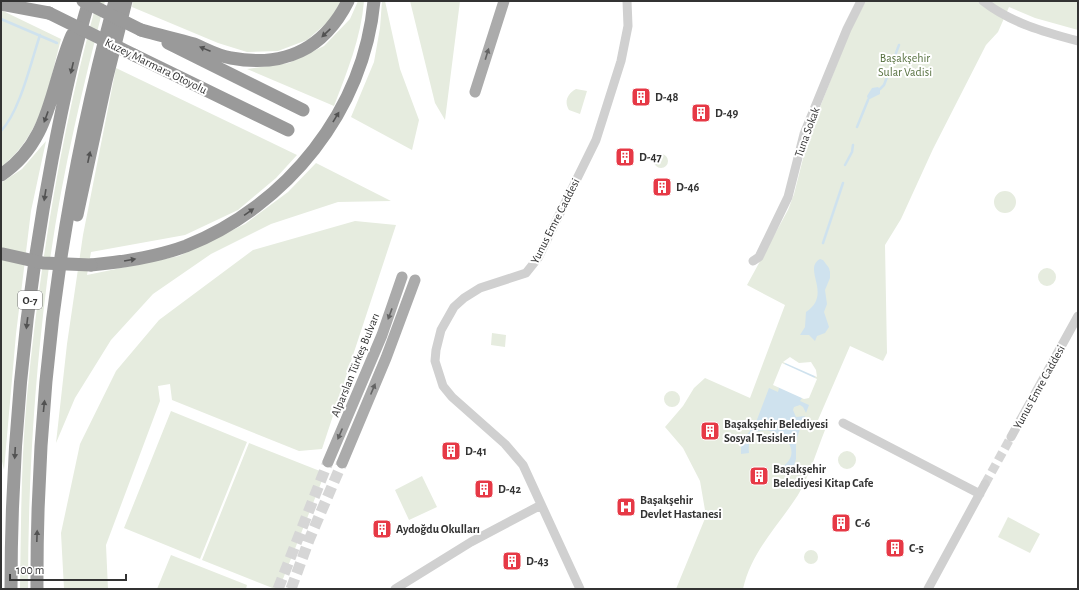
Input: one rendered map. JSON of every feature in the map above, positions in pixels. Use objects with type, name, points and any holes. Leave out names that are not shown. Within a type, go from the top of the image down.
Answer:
[{"type":"highway","name":"Kuzey Marmara Otoyolu","points":[[25,1],[288,130]]},
{"type":"highway","points":[[82,1],[303,110]]},
{"type":"highway","points":[[1,175],[13,167],[24,156],[40,132],[72,36],[84,16],[88,1]]},
{"type":"highway","name":"O-7","points":[[37,589],[39,481],[43,418],[59,276],[88,110],[115,1]]},
{"type":"highway","points":[[59,276],[77,218],[106,81],[126,1]]},
{"type":"highway","points":[[141,30],[194,44],[230,58],[267,60],[286,57],[318,40],[333,27],[348,1]]},
{"type":"highway","points":[[2,254],[43,262],[91,265],[143,258],[186,246],[238,219],[279,189],[313,152],[348,96],[362,56],[374,1]]},
{"type":"highway","points":[[1,4],[49,13]]},
{"type":"highway","name":"O-7","points":[[11,589],[12,513],[17,420],[34,265],[58,126],[84,16]]},
{"type":"main road","points":[[475,92],[504,1]]},
{"type":"main road","name":"Alparslan Türkeş Bulvarı","points":[[328,462],[382,335],[402,277]]},
{"type":"main road","name":"Alparslan Türkeş Bulvarı","points":[[342,463],[389,351],[415,280]]},
{"type":"street","name":"Yunus Emre Caddesi","points":[[580,589],[523,465],[515,454],[452,397],[443,386],[438,374],[436,350],[441,330],[446,319],[464,298],[480,288],[526,273],[538,258],[596,140],[621,61],[628,26],[627,1]]},
{"type":"street","name":"Tuna Sokak","points":[[753,261],[762,250],[788,197],[804,134],[847,29],[861,1]]},
{"type":"street","points":[[987,4],[1022,24],[1040,31],[1078,40]]},
{"type":"street","name":"Yunus Emre Caddesi","points":[[1011,437],[1078,316]]},
{"type":"street","points":[[843,423],[980,494]]},
{"type":"street","points":[[928,589],[985,484]]},
{"type":"street","points":[[395,589],[471,542],[541,505]]},
{"type":"green space","points":[[97,1],[105,1],[64,176],[52,246],[42,320],[33,435],[29,512],[28,589],[20,589],[25,420],[38,296],[62,148],[84,50]]},
{"type":"green space","points":[[133,1],[341,1],[330,20],[307,40],[278,51],[247,52],[218,43],[132,7]]},
{"type":"green space","points":[[358,1],[364,1],[357,42],[334,106],[247,69],[289,63],[324,46],[350,19]]},
{"type":"green space","points":[[382,1],[385,1],[400,69],[419,120],[412,150],[351,117],[374,62],[380,28]]},
{"type":"green space","points":[[410,1],[460,1],[445,120],[435,103]]},
{"type":"green space","name":"Başakşehir Sular Vadisi","points":[[866,1],[1078,1],[1078,30],[1035,18],[1009,7],[998,32],[986,45],[933,149],[901,219],[885,245],[887,353],[883,361],[850,346],[818,420],[825,430],[806,480],[798,495],[766,540],[752,563],[743,589],[676,589],[706,516],[700,481],[683,448],[665,427],[683,406],[694,388],[705,378],[750,398],[785,305],[747,285],[788,210],[794,194],[809,135],[852,26]]},
{"type":"green space","points":[[1,10],[61,39],[42,109],[35,125],[15,154],[1,167]]},
{"type":"green space","points":[[116,68],[297,155],[276,178],[238,210],[185,235],[91,252],[87,275],[179,256],[245,224],[288,192],[316,163],[391,201],[338,202],[271,224],[211,254],[153,294],[111,340],[75,398],[56,443],[67,344],[83,235]]},
{"type":"green space","points":[[576,89],[587,91],[580,114],[569,110],[567,107],[567,98]]},
{"type":"green space","points":[[46,141],[31,211],[16,334],[4,470],[1,457],[1,183],[22,169]]},
{"type":"green space","points":[[658,154],[664,154],[668,158],[668,164],[664,168],[658,168],[654,164],[654,158]]},
{"type":"green space","points":[[1005,191],[1013,194],[1016,202],[1013,210],[1005,213],[997,210],[994,202],[997,194]]},
{"type":"green space","points":[[355,221],[396,225],[322,449],[299,451],[172,400],[170,384],[158,386],[160,401],[106,545],[108,589],[64,589],[61,533],[80,444],[116,371],[159,320],[253,250]]},
{"type":"green space","points":[[1047,268],[1053,271],[1056,277],[1053,283],[1047,286],[1041,283],[1038,277],[1041,271]]},
{"type":"green space","points":[[492,333],[506,335],[505,347],[491,345]]},
{"type":"green space","points":[[669,391],[675,391],[680,396],[678,405],[675,407],[669,407],[664,402],[664,396]]},
{"type":"green space","points":[[171,411],[247,442],[200,559],[124,528]]},
{"type":"green space","points":[[249,443],[325,473],[279,589],[275,589],[202,560]]},
{"type":"green space","points":[[847,451],[853,454],[856,460],[853,466],[847,469],[841,466],[838,460],[841,454]]},
{"type":"green space","points":[[422,476],[437,507],[409,520],[395,490]]},
{"type":"green space","points":[[1008,517],[1040,534],[1030,553],[998,537]]},
{"type":"green space","points":[[808,550],[814,550],[818,554],[818,560],[814,564],[808,564],[804,560],[804,554]]},
{"type":"green space","points":[[171,555],[247,585],[246,589],[157,589]]},
{"type":"water","points":[[878,87],[880,89],[880,94],[868,100],[867,96],[872,88]]},
{"type":"water","points":[[820,259],[823,260],[830,272],[830,278],[825,290],[827,304],[824,312],[829,327],[825,333],[817,336],[815,341],[809,335],[800,335],[805,327],[806,312],[814,305],[817,298],[818,290],[814,269],[815,263]]},
{"type":"water","points":[[790,359],[815,375],[814,380],[800,401],[809,405],[806,413],[800,405],[794,407],[793,410],[796,417],[805,416],[796,440],[796,459],[794,465],[786,473],[782,467],[790,458],[791,448],[786,440],[777,433],[766,430],[757,432],[750,439],[749,453],[741,454],[741,445],[744,438],[755,425],[769,388],[778,392],[779,388],[775,385],[782,366]]},
{"type":"pier","points":[[790,357],[799,363],[811,362],[816,370],[817,377],[783,362]]},
{"type":"pier","points":[[782,363],[817,379],[809,398],[804,399],[773,385]]},
{"type":"waterway","points":[[1,19],[57,43]]},
{"type":"waterway","points":[[1,131],[8,122],[19,99],[40,35]]},
{"type":"waterway","points":[[880,89],[884,85],[899,45]]},
{"type":"waterway","points":[[857,127],[868,100]]},
{"type":"waterway","points":[[845,165],[852,152],[853,145]]},
{"type":"waterway","points":[[823,243],[843,183]]},
{"type":"tunnel","points":[[985,484],[1011,437]]},
{"type":"tunnel","points":[[278,589],[328,462]]},
{"type":"tunnel","points":[[291,589],[309,540],[342,463]]},
{"type":"place","name":"D-48","points":[[641,97]]},
{"type":"place","name":"D-49","points":[[701,113]]},
{"type":"place","name":"D-47","points":[[625,157]]},
{"type":"place","name":"D-46","points":[[662,187]]},
{"type":"place","name":"Başakşehir Belediyesi Sosyal Tesisleri","points":[[710,431]]},
{"type":"place","name":"D-41","points":[[451,451]]},
{"type":"place","name":"Başakşehir Belediyesi Kitap Cafe","points":[[759,476]]},
{"type":"place","name":"D-42","points":[[484,489]]},
{"type":"place","name":"Başakşehir Devlet Hastanesi","points":[[626,507]]},
{"type":"place","name":"C-6","points":[[841,523]]},
{"type":"place","name":"Aydoğdu Okulları","points":[[382,529]]},
{"type":"place","name":"C-5","points":[[895,548]]},
{"type":"place","name":"D-43","points":[[512,561]]}]
